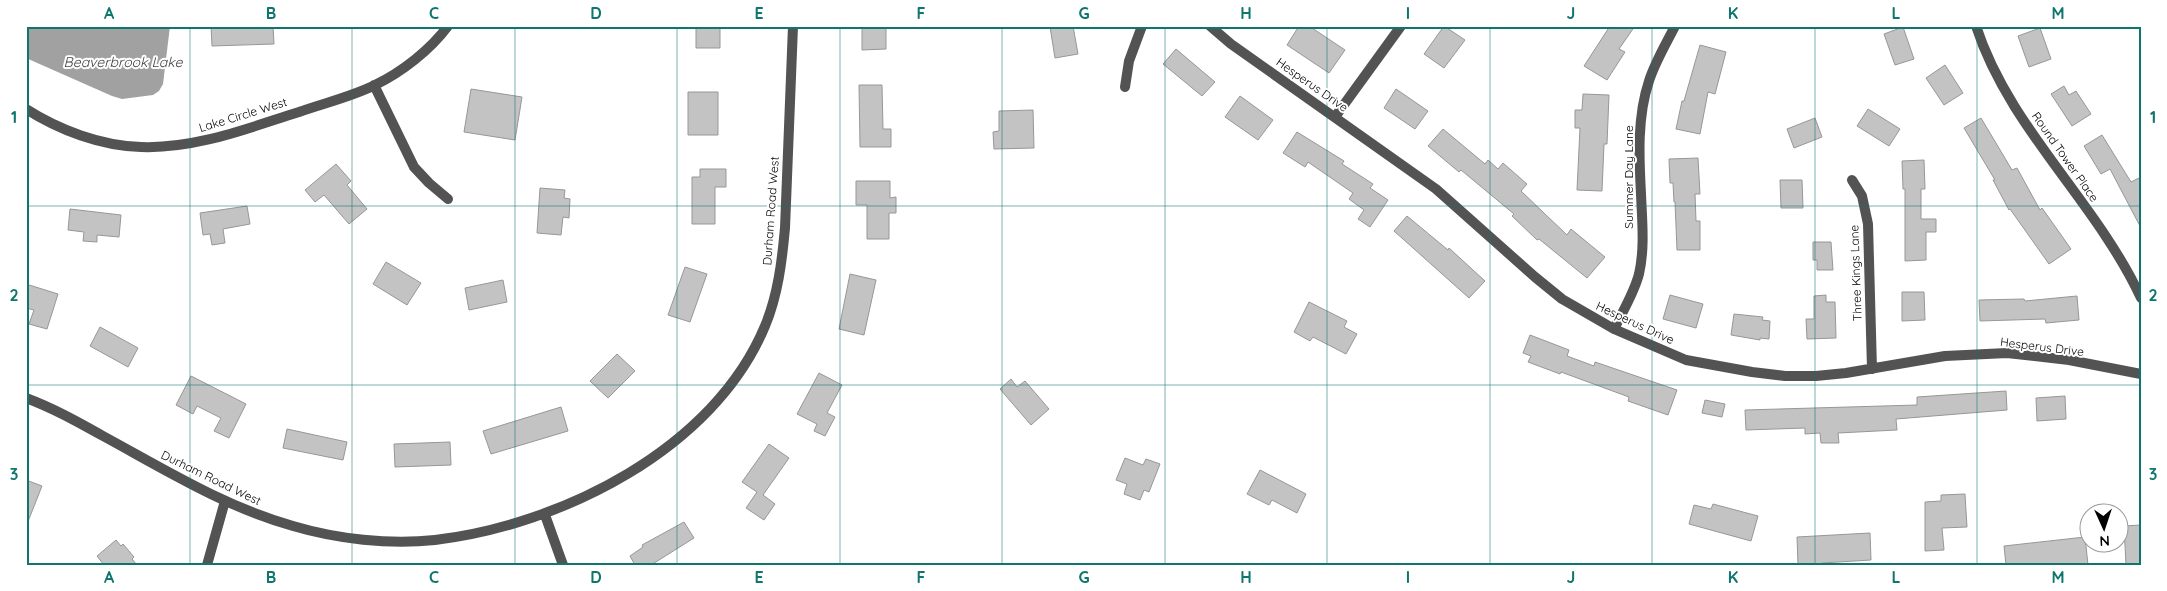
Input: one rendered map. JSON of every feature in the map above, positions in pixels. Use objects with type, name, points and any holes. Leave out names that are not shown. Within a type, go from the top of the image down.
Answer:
[{"type":"street","name":"Lake Circle West","points":[[26,109],[63,129],[88,138],[140,147],[170,146],[203,141],[243,130],[374,86],[399,71],[420,54],[448,26]]},
{"type":"street","name":"Durham Road West","points":[[26,398],[65,416],[225,501],[294,527],[397,542],[465,536],[518,524],[545,515],[610,483],[646,462],[679,438],[708,413],[749,358],[768,318],[775,295],[782,258],[785,228],[793,26]]},
{"type":"street","points":[[1125,87],[1129,61],[1142,26]]},
{"type":"street","name":"Hesperus Drive","points":[[1210,26],[1231,44],[1436,189],[1535,277],[1562,298],[1614,329],[1686,360],[1752,372],[1785,376],[1816,376],[1872,369],[1945,356],[2007,353],[2069,360],[2141,374]]},
{"type":"street","points":[[1336,117],[1400,26]]},
{"type":"street","name":"Summer Day Lane","points":[[1614,329],[1632,294],[1641,264],[1640,136],[1647,91],[1660,54],[1675,26]]},
{"type":"street","name":"Round Tower Place","points":[[1976,26],[1987,58],[2003,88],[2123,263],[2141,298]]},
{"type":"street","points":[[374,86],[414,166],[429,183],[448,199]]},
{"type":"street","name":"Three Kings Lane","points":[[1852,180],[1862,196],[1868,224],[1872,369]]},
{"type":"street","points":[[207,565],[225,501]]},
{"type":"street","points":[[545,515],[563,565]]},
{"type":"water","name":"Beaverbrook Lake","points":[[26,26],[170,26],[163,84],[159,91],[153,95],[122,99],[112,96],[26,58]]},
{"type":"building","points":[[211,26],[273,26],[274,44],[212,46]]},
{"type":"building","points":[[696,26],[720,26],[720,48],[696,48]]},
{"type":"building","points":[[862,26],[886,26],[886,49],[862,50]]},
{"type":"building","points":[[1073,26],[1078,54],[1055,58],[1050,27]]},
{"type":"building","points":[[1299,26],[1309,26],[1345,50],[1329,73],[1287,45]]},
{"type":"building","points":[[1444,26],[1465,40],[1444,68],[1424,54]]},
{"type":"building","points":[[1610,26],[1635,26],[1619,49],[1625,52],[1607,80],[1584,66]]},
{"type":"building","points":[[1903,27],[1914,59],[1895,65],[1884,34]]},
{"type":"building","points":[[2040,28],[2051,59],[2029,67],[2018,36]]},
{"type":"building","points":[[1700,45],[1726,52],[1715,94],[1708,92],[1700,134],[1676,129],[1682,101],[1684,101]]},
{"type":"building","points":[[1176,49],[1215,82],[1202,96],[1163,64]]},
{"type":"building","points":[[1945,65],[1963,93],[1944,105],[1926,78]]},
{"type":"building","points":[[859,85],[882,85],[883,129],[891,129],[891,147],[860,147]]},
{"type":"building","points":[[2064,86],[2069,95],[2076,91],[2091,114],[2072,126],[2051,94]]},
{"type":"building","points":[[471,89],[522,97],[515,140],[464,132]]},
{"type":"building","points":[[1396,89],[1428,111],[1415,129],[1384,108]]},
{"type":"building","points":[[688,92],[718,92],[718,135],[688,135]]},
{"type":"building","points":[[1583,94],[1609,95],[1607,144],[1604,144],[1602,191],[1577,190],[1580,128],[1575,128],[1575,110],[1582,110]]},
{"type":"building","points":[[1240,96],[1273,120],[1258,140],[1225,117]]},
{"type":"building","points":[[1868,109],[1900,129],[1889,146],[1857,126]]},
{"type":"building","points":[[1033,110],[1034,148],[994,149],[993,132],[999,131],[999,111]]},
{"type":"building","points":[[1815,118],[1822,137],[1794,148],[1787,129]]},
{"type":"building","points":[[1981,118],[2012,170],[2017,168],[2040,210],[2042,208],[2071,249],[2049,264],[2009,210],[1993,180],[1995,180],[1964,128]]},
{"type":"building","points":[[1443,129],[1485,164],[1488,160],[1498,169],[1503,163],[1527,184],[1521,191],[1567,235],[1571,229],[1605,257],[1587,278],[1539,239],[1537,240],[1512,216],[1514,214],[1461,170],[1459,172],[1428,146]]},
{"type":"building","points":[[1297,132],[1344,161],[1342,164],[1373,184],[1370,188],[1388,200],[1370,227],[1358,219],[1364,210],[1349,199],[1353,193],[1308,162],[1305,167],[1283,153]]},
{"type":"building","points":[[2102,135],[2131,182],[2141,177],[2141,228],[2110,169],[2101,174],[2084,146]]},
{"type":"building","points":[[1698,158],[1700,194],[1695,194],[1696,221],[1700,221],[1700,250],[1677,250],[1675,202],[1673,183],[1670,183],[1669,159]]},
{"type":"building","points":[[1924,160],[1925,189],[1921,189],[1921,219],[1936,219],[1936,232],[1926,232],[1926,260],[1905,261],[1905,189],[1903,189],[1902,161]]},
{"type":"building","points":[[336,164],[351,181],[347,185],[367,209],[349,224],[324,195],[315,202],[305,190]]},
{"type":"building","points":[[700,169],[726,169],[726,187],[715,187],[715,224],[692,224],[692,177],[700,177]]},
{"type":"building","points":[[1780,180],[1802,180],[1803,208],[1781,208]]},
{"type":"building","points":[[856,181],[890,181],[890,198],[896,197],[896,213],[889,213],[889,239],[867,239],[867,205],[856,205]]},
{"type":"building","points":[[540,188],[565,190],[564,198],[570,199],[569,218],[563,217],[561,235],[537,233]]},
{"type":"building","points":[[247,206],[250,224],[223,229],[225,243],[212,245],[210,234],[203,235],[200,213]]},
{"type":"building","points":[[70,209],[121,215],[119,237],[97,235],[97,242],[83,241],[84,232],[68,230]]},
{"type":"building","points":[[1407,216],[1448,250],[1449,248],[1485,281],[1469,298],[1394,231]]},
{"type":"building","points":[[1813,242],[1831,242],[1833,270],[1817,270],[1817,260],[1813,260]]},
{"type":"building","points":[[386,262],[421,283],[407,305],[373,284]]},
{"type":"building","points":[[685,267],[707,274],[690,322],[668,315]]},
{"type":"building","points":[[850,274],[876,280],[864,335],[839,329]]},
{"type":"building","points":[[503,280],[507,302],[469,310],[465,288]]},
{"type":"building","points":[[26,284],[58,294],[47,329],[29,324],[34,310],[26,308]]},
{"type":"building","points":[[1902,292],[1924,292],[1925,320],[1902,321]]},
{"type":"building","points":[[1670,295],[1703,304],[1696,328],[1663,319]]},
{"type":"building","points":[[1826,295],[1826,302],[1835,302],[1836,338],[1807,339],[1806,319],[1814,319],[1814,296]]},
{"type":"building","points":[[2077,296],[2079,320],[2046,323],[2045,319],[1980,321],[1979,300],[2024,299],[2025,301]]},
{"type":"building","points":[[1309,302],[1347,321],[1344,327],[1357,334],[1346,354],[1313,337],[1310,341],[1294,332]]},
{"type":"building","points":[[1734,314],[1763,317],[1762,320],[1770,321],[1769,339],[1760,338],[1760,340],[1731,335]]},
{"type":"building","points":[[100,327],[138,348],[128,367],[90,346]]},
{"type":"building","points":[[1530,335],[1569,350],[1567,356],[1594,366],[1595,362],[1677,390],[1668,415],[1628,401],[1629,397],[1528,362],[1531,356],[1523,353]]},
{"type":"building","points":[[617,354],[635,371],[608,398],[590,381]]},
{"type":"building","points":[[819,373],[842,385],[827,413],[835,417],[825,436],[814,431],[817,424],[797,414]]},
{"type":"building","points":[[191,376],[246,404],[229,438],[214,431],[221,418],[197,406],[193,414],[176,405]]},
{"type":"building","points":[[1011,379],[1017,387],[1025,381],[1049,409],[1031,425],[1000,389]]},
{"type":"building","points":[[2006,391],[2007,410],[1896,419],[1897,430],[1838,433],[1839,443],[1821,443],[1820,433],[1805,434],[1805,428],[1746,430],[1745,410],[1917,405],[1917,397]]},
{"type":"building","points":[[2065,396],[2066,419],[2037,421],[2036,398]]},
{"type":"building","points":[[1705,400],[1725,404],[1722,417],[1702,413]]},
{"type":"building","points":[[561,407],[568,431],[491,454],[483,431]]},
{"type":"building","points":[[287,429],[347,442],[343,460],[283,448]]},
{"type":"building","points":[[450,442],[451,465],[395,467],[394,444]]},
{"type":"building","points":[[769,444],[789,458],[763,495],[775,504],[764,520],[746,508],[757,492],[742,482]]},
{"type":"building","points":[[1125,458],[1143,465],[1146,459],[1160,464],[1149,492],[1144,490],[1140,500],[1124,494],[1127,484],[1116,480]]},
{"type":"building","points":[[1260,470],[1306,494],[1297,513],[1272,500],[1269,505],[1247,494]]},
{"type":"building","points":[[26,480],[42,486],[27,524],[26,524]]},
{"type":"building","points":[[1965,494],[1967,527],[1942,528],[1944,550],[1925,551],[1925,502],[1941,501],[1941,495]]},
{"type":"building","points":[[1713,504],[1758,516],[1751,541],[1689,524],[1694,505],[1711,509]]},
{"type":"building","points":[[684,522],[694,538],[651,565],[635,565],[630,556],[643,547],[642,545]]},
{"type":"building","points":[[2141,525],[2141,565],[2126,565],[2125,554],[2130,554],[2130,526]]},
{"type":"building","points":[[1870,533],[1871,560],[1822,563],[1822,565],[1798,565],[1797,537]]},
{"type":"building","points":[[2080,538],[2080,554],[2087,554],[2088,565],[2006,565],[2004,546]]},
{"type":"building","points":[[116,540],[121,546],[123,544],[134,557],[132,559],[137,565],[104,565],[97,556]]}]
